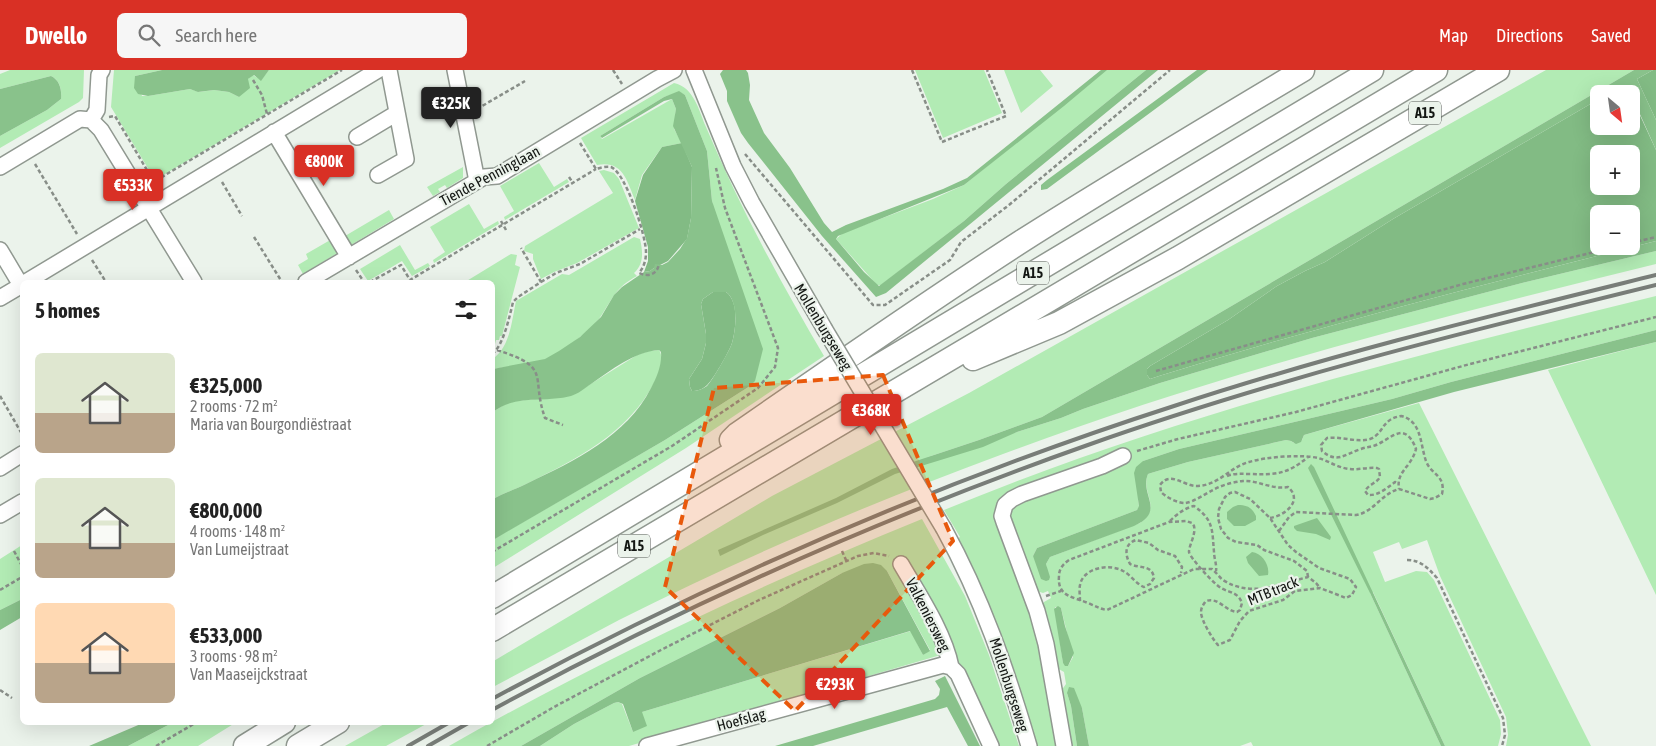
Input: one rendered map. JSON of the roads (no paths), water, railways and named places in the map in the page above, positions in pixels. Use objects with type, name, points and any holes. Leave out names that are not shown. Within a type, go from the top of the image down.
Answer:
[{"type":"highway","name":"A15","points":[[695,476],[737,434],[884,333],[1039,231],[1157,157],[1303,70]]},
{"type":"highway","name":"A15","points":[[495,595],[1372,70]]},
{"type":"highway","name":"A15","points":[[495,628],[887,395],[1050,301],[1436,70]]},
{"type":"highway","name":"A15","points":[[887,395],[1059,323],[1178,258],[1498,70]]},
{"type":"highway","points":[[245,746],[279,725]]},
{"type":"highway","points":[[298,746],[333,725]]},
{"type":"street","points":[[91,120],[97,110],[99,75],[102,70]]},
{"type":"street","points":[[31,280],[213,168],[378,70]]},
{"type":"street","points":[[378,176],[406,159],[389,70]]},
{"type":"street","points":[[455,70],[477,181]]},
{"type":"street","name":"Tiende Penninglaan","points":[[311,280],[352,263],[477,181],[484,177],[497,176],[657,78],[674,70]]},
{"type":"street","name":"Mollenburgseweg","points":[[694,70],[726,148],[765,228],[944,529],[972,584],[1010,683],[1029,746]]},
{"type":"street","points":[[357,137],[397,113]]},
{"type":"street","points":[[0,166],[80,119],[91,120],[97,125],[193,280]]},
{"type":"street","points":[[274,132],[352,263]]},
{"type":"street","points":[[0,250],[20,280]]},
{"type":"street","points":[[0,298],[20,287]]},
{"type":"street","points":[[0,468],[20,455]]},
{"type":"street","points":[[1064,746],[1046,644],[1037,611],[1004,522],[1003,511],[1005,505],[1022,494],[1102,466],[1124,456]]},
{"type":"street","points":[[0,515],[20,503]]},
{"type":"street","name":"Valkeniersweg","points":[[901,564],[935,625],[951,667]]},
{"type":"street","name":"Hoefslag","points":[[647,746],[935,667],[943,665],[951,667]]},
{"type":"street","points":[[951,667],[958,674],[992,746]]},
{"type":"railway","points":[[495,697],[657,614],[741,574],[912,501],[999,467],[1174,406],[1293,369],[1414,336],[1656,275]]},
{"type":"railway","points":[[495,708],[637,635],[784,566],[933,503],[1085,446],[1297,378],[1440,339],[1656,285]]},
{"type":"railway","points":[[408,746],[445,725]]},
{"type":"railway","points":[[428,746],[465,725]]}]
